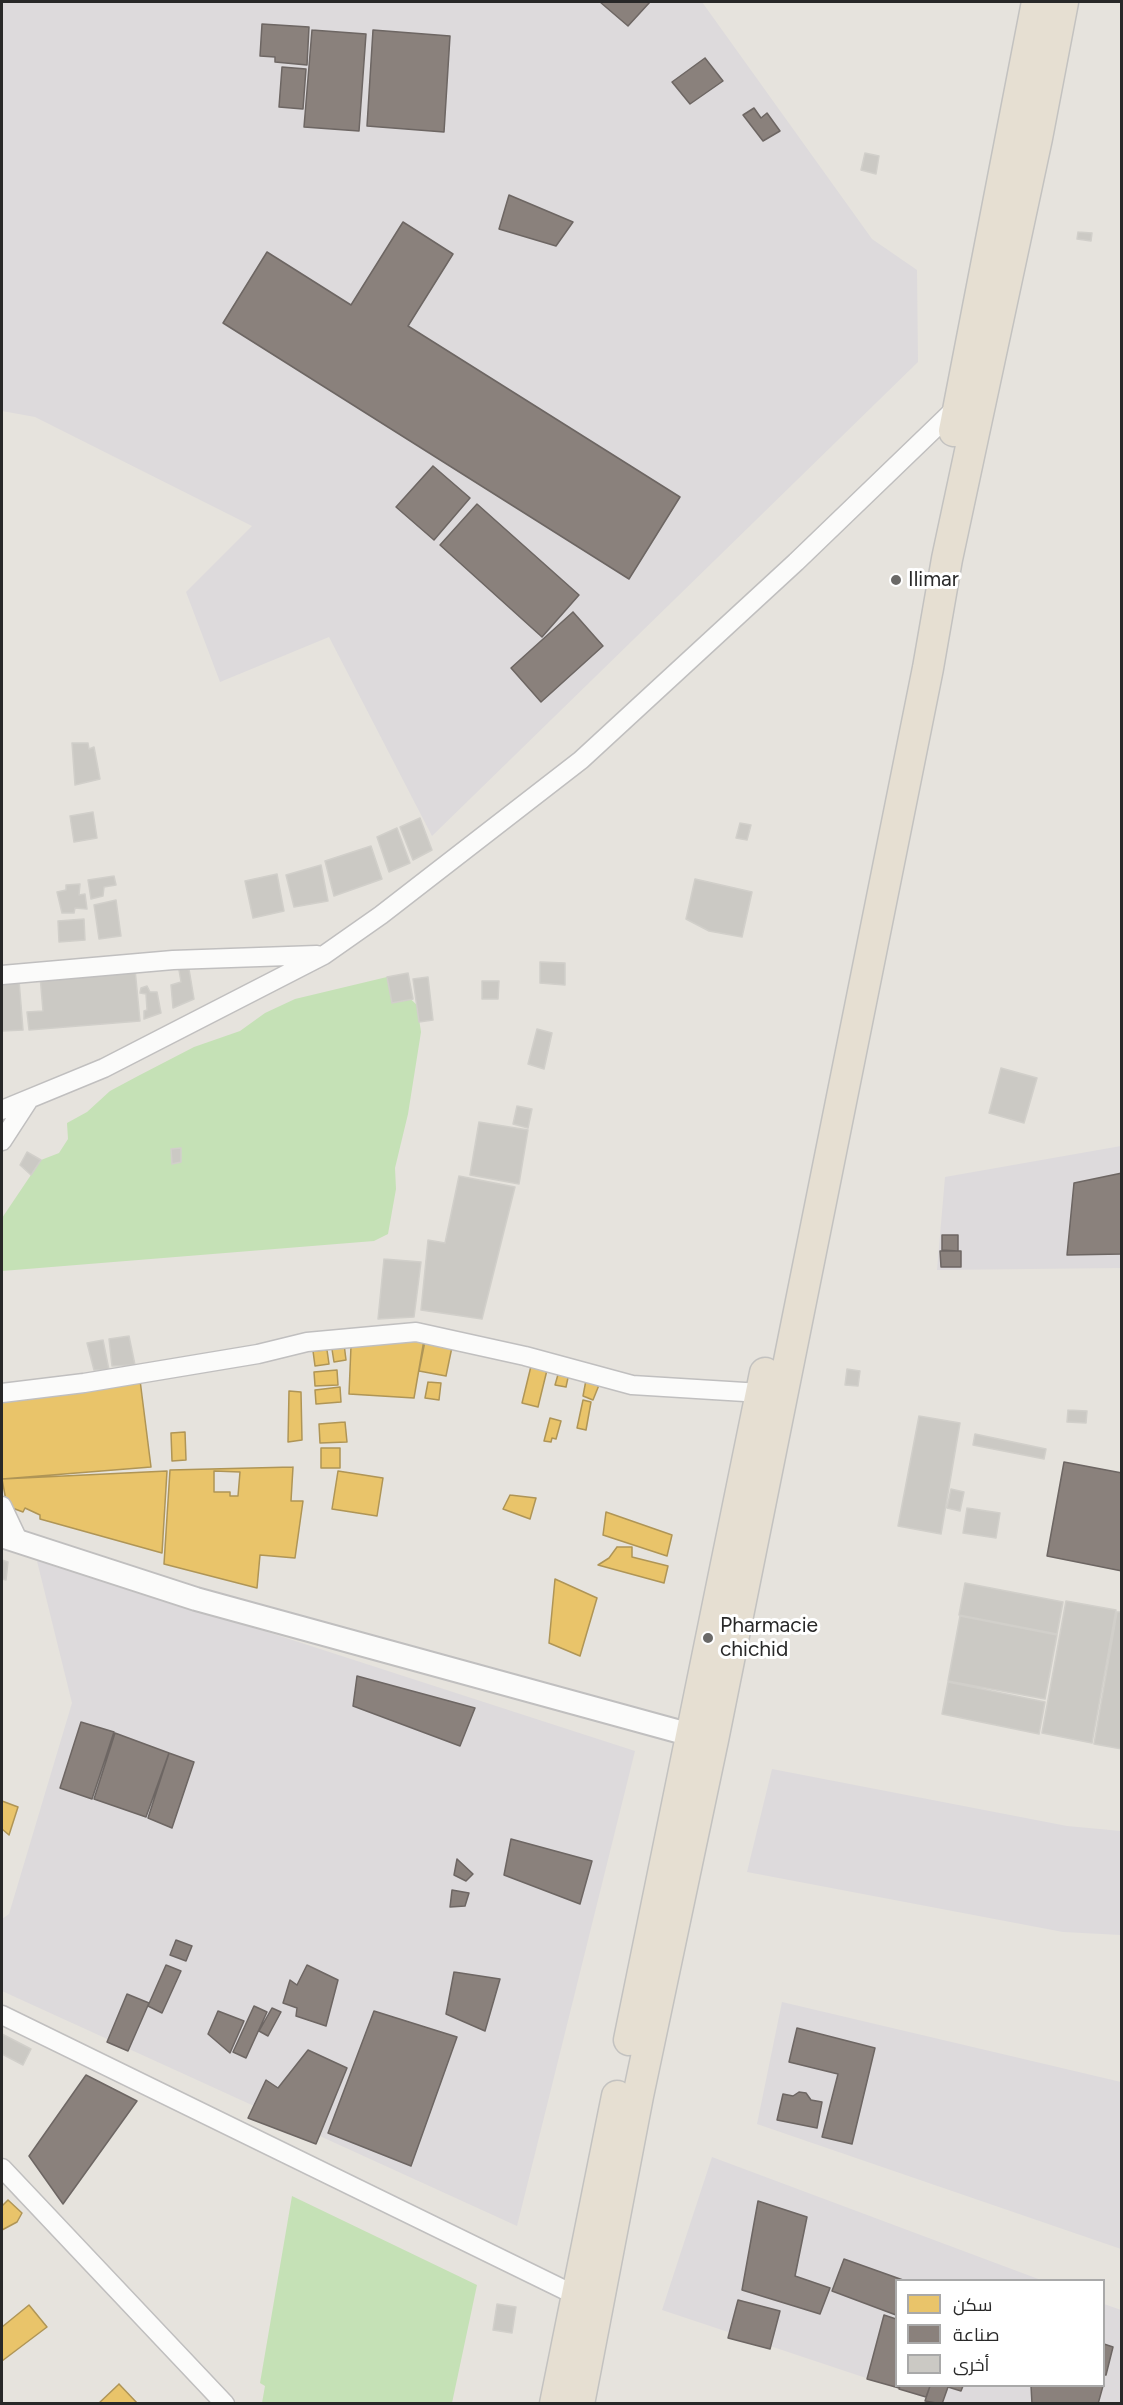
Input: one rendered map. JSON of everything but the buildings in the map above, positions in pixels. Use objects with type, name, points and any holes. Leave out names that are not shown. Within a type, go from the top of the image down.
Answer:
[{"type":"highway","points":[[579,2403],[638,2096],[761,1393],[959,406],[1037,2]]},
{"type":"highway","points":[[555,2403],[701,1738],[928,668],[947,559],[1037,138],[1063,2]]},
{"type":"street","points":[[2,1110],[104,1068],[324,955],[441,870],[580,760],[770,586],[959,406]]},
{"type":"street","points":[[2,975],[173,960],[324,955]]},
{"type":"street","points":[[2,1141],[28,1101]]},
{"type":"street","points":[[2,1393],[84,1383],[258,1354],[307,1342],[416,1332],[525,1356],[632,1385],[761,1393]]},
{"type":"street","points":[[2,1506],[10,1539],[196,1599],[701,1738]]},
{"type":"street","points":[[2,2015],[577,2296]]},
{"type":"street","points":[[2,2168],[225,2403]]},
{"type":"shaded area","points":[[2,2],[702,2],[872,239],[917,270],[918,362],[432,836],[329,637],[220,682],[186,592],[252,526],[35,417],[2,411]]},
{"type":"shaded area","points":[[1121,1146],[1121,1268],[937,1270],[945,1177]]},
{"type":"shaded area","points":[[36,1557],[635,1751],[517,2226],[2,1991],[2,1919],[9,1914],[72,1703]]},
{"type":"shaded area","points":[[772,1769],[1067,1826],[1121,1831],[1121,1935],[1063,1932],[747,1872]]},
{"type":"shaded area","points":[[782,2002],[1121,2082],[1121,2249],[757,2124]]},
{"type":"shaded area","points":[[712,2157],[1038,2279],[895,2279],[895,2387],[1105,2387],[1105,2304],[1121,2310],[1121,2403],[941,2403],[662,2310]]},
{"type":"green space","points":[[387,977],[417,1005],[421,1032],[408,1114],[395,1168],[396,1189],[388,1234],[374,1241],[2,1271],[2,1218],[41,1160],[59,1153],[68,1139],[67,1123],[87,1112],[110,1091],[194,1047],[240,1031],[265,1013],[295,999]]},
{"type":"green space","points":[[292,2196],[477,2285],[452,2403],[262,2403],[265,2386],[260,2383]]},
{"type":"place","name":"Ilimar","points":[[896,580]]},
{"type":"place","name":"Pharmacie chichid","points":[[708,1638]]}]
